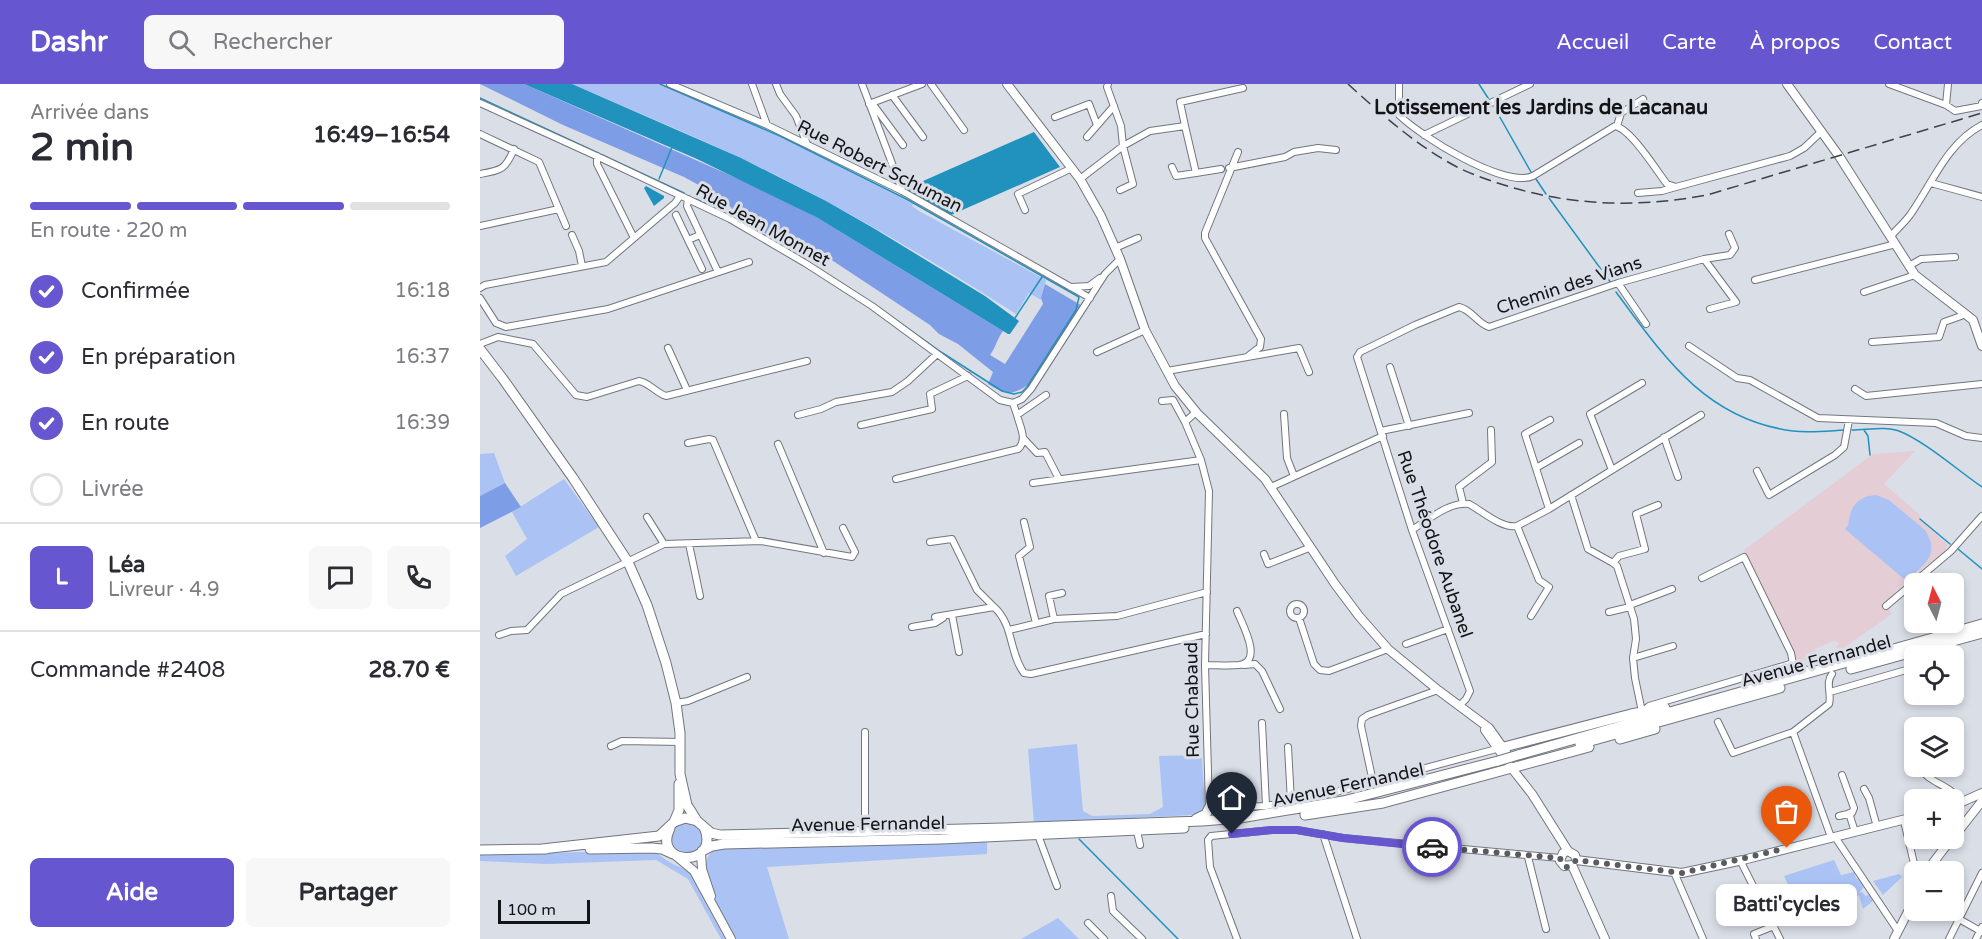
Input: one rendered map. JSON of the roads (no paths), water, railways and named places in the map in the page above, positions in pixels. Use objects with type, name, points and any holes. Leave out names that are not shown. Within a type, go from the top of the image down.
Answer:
[{"type":"main road","points":[[480,349],[509,387],[628,562],[647,605],[676,703],[681,742],[681,774],[687,805],[700,824],[707,840],[702,852],[688,859],[662,849],[652,848],[480,850]]},
{"type":"main road","name":"Avenue Fernandel","points":[[702,852],[712,846],[724,844],[1137,831],[1225,825],[1288,817],[1367,801],[1982,624]]},
{"type":"main road","name":"Avenue Fernandel","points":[[700,824],[711,833],[720,835],[1186,822],[1240,818],[1310,808],[1701,710],[1982,633]]},
{"type":"main road","points":[[1508,759],[1642,712],[1735,694]]},
{"type":"main road","points":[[674,854],[666,838],[680,810],[678,787],[681,774]]},
{"type":"main road","points":[[1186,822],[1204,816],[1209,808]]},
{"type":"main road","points":[[542,849],[659,836],[685,818],[700,824]]},
{"type":"street","name":"Rue Robert Schuman","points":[[670,84],[767,124],[902,191],[1070,287],[1092,296]]},
{"type":"street","points":[[752,84],[767,124]]},
{"type":"street","points":[[776,84],[780,94],[796,116],[807,144]]},
{"type":"street","points":[[862,84],[902,191]]},
{"type":"street","points":[[871,103],[922,84]]},
{"type":"street","points":[[931,84],[964,130]]},
{"type":"street","points":[[1007,84],[1080,178],[1101,216],[1120,259],[1146,330],[1175,386],[1196,412],[1226,439],[1271,487],[1309,548],[1359,616],[1388,649],[1489,728],[1568,851],[1575,855],[1574,863],[1605,939]]},
{"type":"street","points":[[1399,84],[1399,115],[1424,135],[1449,150],[1490,170],[1514,178],[1526,180],[1610,128],[1617,126]]},
{"type":"street","points":[[1424,135],[1530,84]]},
{"type":"street","points":[[1787,84],[1822,131],[1916,275],[1978,320],[1982,346]]},
{"type":"street","points":[[1889,84],[1946,105],[1955,111],[1982,106],[1982,103]]},
{"type":"street","points":[[1946,105],[1948,84]]},
{"type":"street","points":[[1107,86],[1121,126],[1133,184],[1120,190]]},
{"type":"street","points":[[1196,173],[1180,102],[1243,88]]},
{"type":"street","points":[[892,95],[923,137]]},
{"type":"street","points":[[1617,126],[1621,113],[1643,99]]},
{"type":"street","points":[[871,103],[903,145]]},
{"type":"street","name":"Rue Jean Monnet","points":[[480,104],[730,219],[872,306],[1000,400],[1013,403]]},
{"type":"street","points":[[1055,117],[1089,104],[1097,125]]},
{"type":"street","points":[[1087,137],[1114,106]]},
{"type":"street","points":[[1891,236],[1909,217],[1952,151],[1967,133],[1982,125]]},
{"type":"street","points":[[1080,178],[1124,146],[1150,131],[1185,126]]},
{"type":"street","points":[[1617,126],[1629,135],[1667,184],[1676,187]]},
{"type":"street","points":[[1638,193],[1662,191],[1791,156],[1804,148],[1822,131]]},
{"type":"street","points":[[480,134],[539,162],[566,226]]},
{"type":"street","points":[[1173,167],[1176,176],[1285,157],[1318,148],[1336,150]]},
{"type":"street","points":[[480,174],[499,171],[506,167],[514,149]]},
{"type":"street","points":[[1238,152],[1227,168],[1205,238],[1261,339],[1260,347],[1247,357]]},
{"type":"street","points":[[597,156],[597,164],[633,238]]},
{"type":"street","points":[[1025,210],[1018,194],[1072,168]]},
{"type":"street","points":[[1931,183],[1982,197]]},
{"type":"street","points":[[480,288],[606,262],[675,203],[680,196]]},
{"type":"street","points":[[688,199],[686,204],[718,272]]},
{"type":"street","points":[[480,226],[559,209]]},
{"type":"street","points":[[676,215],[702,269]]},
{"type":"street","name":"Chemin des Vians","points":[[1382,434],[1357,357],[1360,352],[1415,325],[1459,307],[1466,308],[1482,325],[1489,327],[1618,283],[1704,259],[1730,255],[1735,248],[1729,234]]},
{"type":"street","points":[[572,235],[582,266]]},
{"type":"street","points":[[688,240],[700,235]]},
{"type":"street","points":[[1115,248],[1138,238]]},
{"type":"street","points":[[1755,280],[1896,244]]},
{"type":"street","points":[[1909,266],[1921,259],[1955,258]]},
{"type":"street","points":[[1070,287],[1089,286],[1120,259]]},
{"type":"street","points":[[1704,259],[1736,302],[1710,309]]},
{"type":"street","points":[[480,298],[496,324],[507,327],[608,309],[749,262]]},
{"type":"street","points":[[1059,479],[1045,452],[1037,453],[1024,439],[1013,403],[1022,399],[1031,389],[1105,274]]},
{"type":"street","points":[[1864,292],[1916,275]]},
{"type":"street","points":[[1618,283],[1647,324]]},
{"type":"street","points":[[1089,286],[1092,296]]},
{"type":"street","points":[[1872,342],[1939,338],[1944,322],[1961,316],[1964,312]]},
{"type":"street","points":[[1097,352],[1146,330]]},
{"type":"street","points":[[480,344],[498,337],[528,341],[581,397],[639,381],[666,396],[807,361]]},
{"type":"street","points":[[1689,346],[1737,378],[1750,380],[1818,418],[1936,423],[1966,436],[1982,438]]},
{"type":"street","points":[[668,348],[687,390]]},
{"type":"street","points":[[1167,371],[1299,348],[1309,372]]},
{"type":"street","points":[[798,415],[836,402],[892,392],[908,381],[937,354]]},
{"type":"street","points":[[1390,367],[1409,426]]},
{"type":"street","points":[[861,425],[932,409],[930,394],[968,376]]},
{"type":"street","points":[[1612,470],[1590,414],[1642,382]]},
{"type":"street","points":[[1855,389],[1866,396],[1982,384]]},
{"type":"street","points":[[1017,415],[1046,395]]},
{"type":"street","name":"Rue Chabaud","points":[[1162,401],[1173,400],[1185,422],[1201,460],[1209,491],[1205,664],[1209,808]]},
{"type":"street","points":[[1185,422],[1196,412]]},
{"type":"street","points":[[1382,434],[1469,413]]},
{"type":"street","points":[[1284,414],[1287,458],[1294,476]]},
{"type":"street","points":[[1412,530],[1450,507],[1463,503],[1469,504],[1504,525],[1517,526],[1549,509],[1701,415]]},
{"type":"street","points":[[1549,509],[1525,434],[1550,420]]},
{"type":"street","points":[[1757,471],[1769,495],[1836,455],[1844,447],[1849,420]]},
{"type":"street","points":[[1463,503],[1459,487],[1492,462],[1491,430]]},
{"type":"street","name":"Rue Théodore Aubanel","points":[[1271,487],[1382,434],[1412,530],[1470,691],[1459,706]]},
{"type":"street","points":[[1664,437],[1678,477]]},
{"type":"street","points":[[896,479],[1018,449],[1024,439]]},
{"type":"street","points":[[688,443],[713,440],[756,541]]},
{"type":"street","points":[[1536,468],[1579,443]]},
{"type":"street","points":[[778,444],[824,554]]},
{"type":"street","points":[[1033,483],[1201,460]]},
{"type":"street","points":[[1571,495],[1588,549],[1617,566],[1630,606],[1636,639],[1633,658],[1642,712],[1649,706],[1793,664],[1801,666],[1812,674]]},
{"type":"street","points":[[1613,563],[1619,556],[1645,549],[1636,514],[1658,505]]},
{"type":"street","points":[[1886,606],[1951,551],[1982,516]]},
{"type":"street","points":[[647,517],[664,544]]},
{"type":"street","points":[[1024,522],[1030,547],[1019,556],[1038,623]]},
{"type":"street","points":[[1517,526],[1539,580],[1549,587],[1531,616]]},
{"type":"street","points":[[499,635],[511,631],[527,630],[561,594],[664,544],[756,541],[824,554],[847,557],[855,555],[843,528]]},
{"type":"street","points":[[930,542],[952,539],[977,590],[1002,615],[1009,630],[1019,666],[1024,673],[1031,674],[1206,634]]},
{"type":"street","points":[[689,544],[700,596]]},
{"type":"street","points":[[1264,554],[1268,564],[1309,548]]},
{"type":"street","points":[[1702,578],[1744,557],[1791,653],[1793,664]]},
{"type":"street","points":[[1030,585],[1038,623]]},
{"type":"street","points":[[1609,612],[1672,589]]},
{"type":"street","points":[[1009,630],[1054,619],[1117,616],[1207,592]]},
{"type":"street","points":[[1054,619],[1049,596],[1062,593]]},
{"type":"street","points":[[934,617],[994,607]]},
{"type":"street","points":[[1237,611],[1251,653],[1249,660],[1242,665]]},
{"type":"street","points":[[912,627],[935,623],[950,615]]},
{"type":"street","points":[[950,615],[959,652]]},
{"type":"street","points":[[1299,618],[1314,664],[1320,670],[1329,671],[1388,649]]},
{"type":"street","points":[[1406,644],[1448,629]]},
{"type":"street","points":[[1633,658],[1673,646]]},
{"type":"street","points":[[1205,664],[1255,664],[1262,671],[1280,709]]},
{"type":"street","points":[[1830,692],[1904,671]]},
{"type":"street","points":[[1718,722],[1733,753],[1793,732],[1829,704],[1828,682],[1832,674]]},
{"type":"street","points":[[676,703],[747,677]]},
{"type":"street","points":[[1373,782],[1360,726],[1362,719],[1438,690]]},
{"type":"street","points":[[1263,723],[1266,806]]},
{"type":"street","points":[[865,732],[865,831]]},
{"type":"street","points":[[1793,732],[1833,837],[1896,935]]},
{"type":"street","points":[[611,746],[622,741],[681,742]]},
{"type":"street","points":[[1288,747],[1291,802]]},
{"type":"street","points":[[1209,808],[1266,806],[1291,802],[1333,794],[1373,782],[1508,759]]},
{"type":"street","points":[[1839,816],[1850,813],[1854,808],[1842,775]]},
{"type":"street","points":[[1929,777],[1950,789]]},
{"type":"street","points":[[1863,789],[1869,798],[1876,827]]},
{"type":"street","points":[[1964,803],[1981,798]]},
{"type":"street","points":[[1964,822],[1981,798]]},
{"type":"street","points":[[1850,813],[1855,832]]},
{"type":"street","points":[[1560,858],[1564,866],[1574,863],[1682,873],[1904,821]]},
{"type":"street","points":[[1226,939],[1236,937],[1210,867],[1208,840],[1211,836],[1297,830],[1343,838],[1560,858]]},
{"type":"street","points":[[1137,831],[1140,844]]},
{"type":"street","points":[[1323,834],[1357,939]]},
{"type":"street","points":[[1038,835],[1058,886]]},
{"type":"street","points":[[1560,858],[1568,851]]},
{"type":"street","points":[[702,852],[702,868],[715,912]]},
{"type":"street","points":[[674,854],[694,871],[731,939]]},
{"type":"street","points":[[1528,856],[1546,930]]},
{"type":"street","points":[[1740,860],[1780,939]]},
{"type":"street","points":[[1674,872],[1702,939]]},
{"type":"street","points":[[1964,909],[1982,873]]},
{"type":"street","points":[[1111,896],[1113,911],[1142,939]]},
{"type":"street","points":[[1734,915],[1762,902]]},
{"type":"street","points":[[1896,935],[1904,919]]},
{"type":"street","points":[[1949,939],[1958,921]]},
{"type":"street","points":[[1963,921],[1981,930],[1976,939]]},
{"type":"street","points":[[1088,923],[1104,939]]},
{"type":"street","points":[[1756,939],[1754,934],[1774,926]]},
{"type":"waterway","points":[[660,84],[780,136],[908,200],[1079,297],[1076,310],[1027,387],[1022,392],[1014,394],[1002,391],[941,352],[878,307]]},
{"type":"waterway","points":[[1479,84],[1490,101]]},
{"type":"waterway","points":[[480,98],[684,193]]},
{"type":"waterway","points":[[1493,105],[1531,172]]},
{"type":"waterway","points":[[659,179],[672,147]]},
{"type":"waterway","points":[[1536,179],[1546,194]]},
{"type":"waterway","points":[[1549,198],[1611,283]]},
{"type":"waterway","points":[[696,199],[721,211]]},
{"type":"waterway","points":[[749,226],[765,236]]},
{"type":"waterway","points":[[782,246],[806,261]]},
{"type":"waterway","points":[[1015,318],[1042,277]]},
{"type":"waterway","points":[[1616,292],[1670,362],[1711,399],[1735,414],[1762,425],[1799,432],[1844,430]]},
{"type":"waterway","points":[[1852,430],[1882,428],[1909,435],[1982,487]]},
{"type":"waterway","points":[[1864,430],[1868,436],[1870,455]]},
{"type":"waterway","points":[[1920,519],[1950,544]]},
{"type":"waterway","points":[[1958,549],[1982,569]]},
{"type":"waterway","points":[[1079,839],[1178,939]]},
{"type":"railway","points":[[1348,84],[1386,118],[1442,159],[1462,170],[1529,192],[1604,203],[1655,202],[1707,195],[1982,113]]},
{"type":"place","name":"Batti'cycles","points":[[1787,848]]},
{"type":"district","name":"Lotissement les Jardins de Lacanau","points":[[1541,107]]}]
